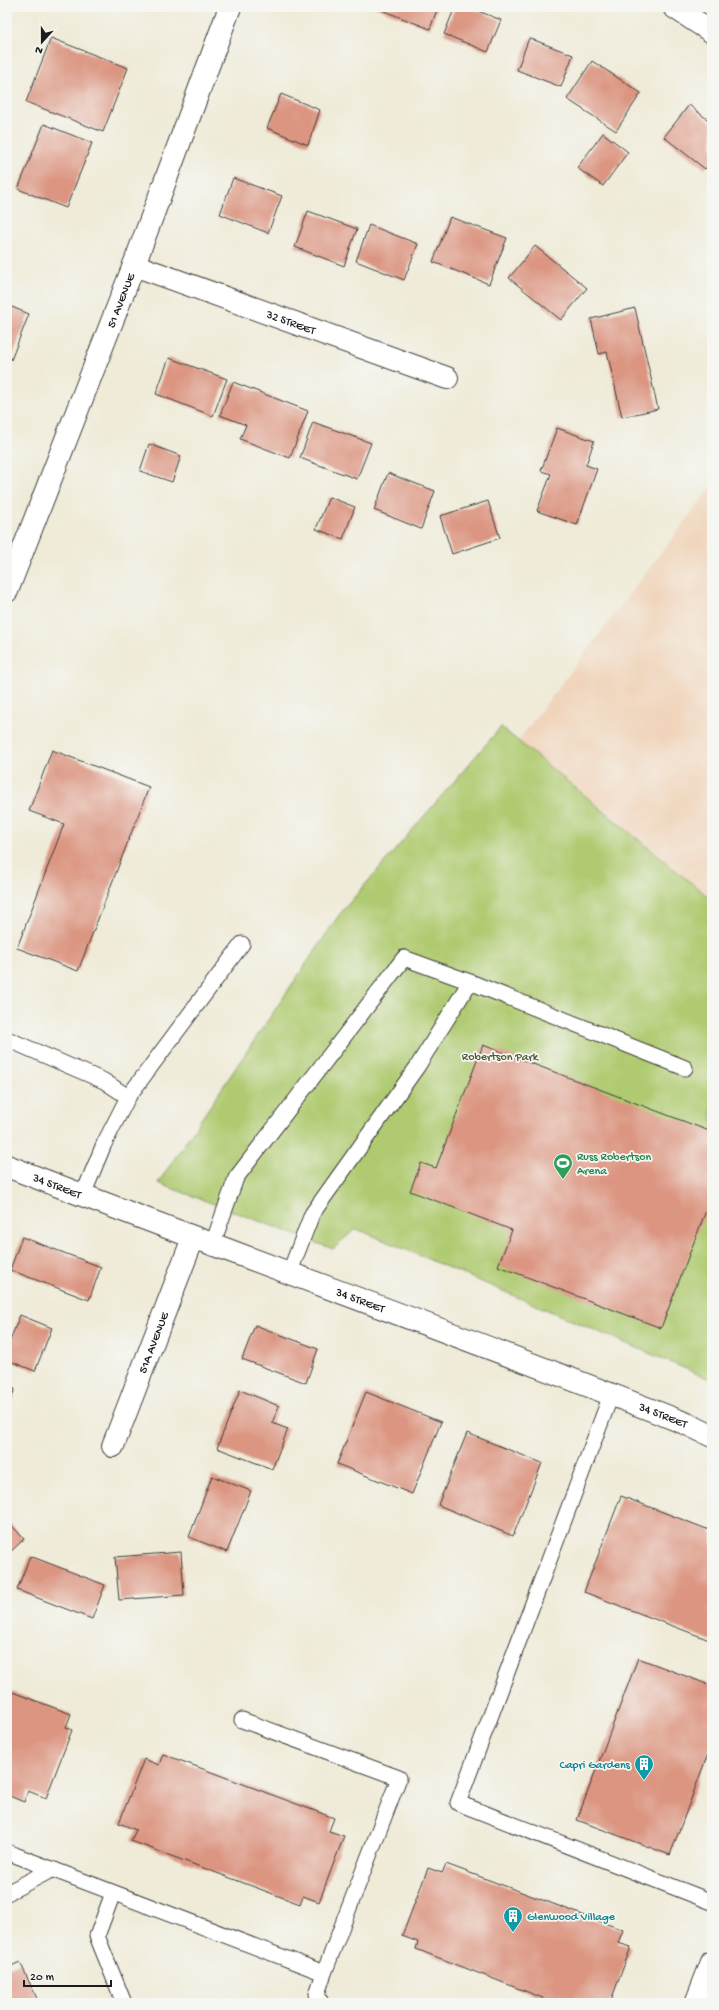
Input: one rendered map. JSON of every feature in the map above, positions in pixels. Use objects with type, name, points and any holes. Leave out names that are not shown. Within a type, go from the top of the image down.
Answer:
[{"type":"street","name":"51 AVENUE","points":[[7,591],[134,265],[230,7]]},
{"type":"street","points":[[674,7],[712,32]]},
{"type":"street","name":"32 STREET","points":[[134,265],[447,378]]},
{"type":"street","name":"34 STREET","points":[[7,1166],[202,1242],[522,1359],[687,1424],[712,1436]]},
{"type":"street","name":"51A AVENUE","points":[[113,1446],[202,1242]]},
{"type":"street","points":[[696,2003],[712,1962]]},
{"type":"lane","points":[[83,1196],[104,1144],[128,1097],[242,944]]},
{"type":"lane","points":[[202,1242],[236,1178],[404,958],[470,982],[685,1068]]},
{"type":"lane","points":[[289,1274],[312,1214],[417,1067],[470,982]]},
{"type":"lane","points":[[7,1039],[99,1078],[128,1097]]},
{"type":"lane","points":[[611,1395],[458,1803],[712,1902]]},
{"type":"lane","points":[[242,1720],[399,1778],[317,1994],[321,2003]]},
{"type":"lane","points":[[7,1852],[324,1974]]},
{"type":"lane","points":[[7,1893],[52,1869]]},
{"type":"lane","points":[[113,1893],[97,1936],[124,2003]]},
{"type":"shaded area","points":[[712,486],[712,900],[518,741]]},
{"type":"green space","name":"Robertson Park","points":[[501,727],[712,900],[712,1380],[362,1231],[354,1230],[333,1249],[158,1183],[339,915]]},
{"type":"building","points":[[374,7],[438,7],[430,29]]},
{"type":"building","points":[[455,7],[468,7],[501,20],[488,52],[444,34]]},
{"type":"building","points":[[51,38],[128,68],[103,132],[26,102]]},
{"type":"building","points":[[529,38],[573,55],[561,87],[517,70]]},
{"type":"building","points":[[592,61],[641,93],[616,131],[567,99]]},
{"type":"building","points":[[281,94],[320,110],[308,145],[267,128]]},
{"type":"building","points":[[689,105],[712,123],[712,159],[705,169],[664,137]]},
{"type":"building","points":[[44,124],[92,143],[66,208],[18,189]]},
{"type":"building","points":[[603,133],[628,152],[603,186],[577,168]]},
{"type":"building","points":[[233,178],[282,196],[268,233],[220,214]]},
{"type":"building","points":[[308,211],[357,229],[344,266],[295,247]]},
{"type":"building","points":[[450,217],[507,238],[489,284],[433,262]]},
{"type":"building","points":[[369,225],[418,244],[404,280],[356,261]]},
{"type":"building","points":[[535,246],[587,288],[561,320],[509,278]]},
{"type":"building","points":[[7,305],[29,314],[11,360],[7,358]]},
{"type":"building","points":[[635,308],[658,409],[622,417],[607,352],[599,354],[591,319]]},
{"type":"building","points":[[169,358],[227,379],[213,416],[156,394]]},
{"type":"building","points":[[233,382],[308,411],[290,458],[240,439],[246,425],[220,415]]},
{"type":"building","points":[[313,422],[371,443],[357,479],[300,458]]},
{"type":"building","points":[[557,428],[594,441],[586,465],[597,469],[577,525],[537,511],[551,474],[541,471]]},
{"type":"building","points":[[149,444],[181,456],[172,482],[140,471]]},
{"type":"building","points":[[388,473],[435,491],[421,529],[374,510]]},
{"type":"building","points":[[329,497],[355,507],[343,539],[316,529]]},
{"type":"building","points":[[488,501],[500,538],[452,554],[440,516]]},
{"type":"building","points":[[52,750],[149,787],[78,971],[17,948],[64,824],[29,811]]},
{"type":"building","name":"Russ Robertson Arena","points":[[483,1045],[712,1132],[712,1195],[661,1328],[498,1266],[512,1230],[410,1191],[421,1163],[436,1168]]},
{"type":"building","points":[[22,1237],[101,1267],[89,1300],[10,1270]]},
{"type":"building","points":[[20,1315],[52,1328],[35,1371],[7,1360],[7,1348]]},
{"type":"building","points":[[255,1325],[318,1349],[306,1383],[242,1359]]},
{"type":"building","points":[[7,1386],[15,1389],[7,1409]]},
{"type":"building","points":[[240,1390],[279,1406],[272,1423],[288,1429],[272,1469],[217,1448]]},
{"type":"building","points":[[366,1392],[441,1422],[412,1494],[337,1464]]},
{"type":"building","points":[[467,1433],[542,1463],[513,1536],[438,1505]]},
{"type":"building","points":[[212,1476],[251,1491],[227,1552],[189,1537]]},
{"type":"building","points":[[621,1496],[712,1531],[712,1641],[584,1592]]},
{"type":"building","points":[[7,1520],[24,1539],[7,1555]]},
{"type":"building","points":[[181,1552],[184,1595],[119,1600],[115,1557]]},
{"type":"building","points":[[30,1556],[105,1585],[92,1619],[17,1590]]},
{"type":"building","name":"Capri Gardens","points":[[638,1658],[712,1686],[712,1743],[670,1855],[577,1820]]},
{"type":"building","points":[[7,1690],[71,1714],[66,1727],[72,1730],[46,1798],[28,1791],[24,1802],[7,1795]]},
{"type":"building","points":[[163,1754],[334,1818],[329,1831],[344,1836],[319,1902],[303,1896],[300,1904],[131,1841],[136,1830],[119,1823],[144,1759],[159,1765]]},
{"type":"building","name":"Glenwood Village","points":[[446,1864],[623,1930],[618,1943],[631,1947],[610,2003],[556,2003],[416,1949],[418,1942],[402,1936],[428,1868],[442,1873]]},
{"type":"building","points":[[7,1962],[9,1967],[20,1962],[39,2003],[7,2003]]},
{"type":"place","name":"Russ Robertson Arena","points":[[563,1180]]},
{"type":"place","name":"Capri Gardens","points":[[644,1781]]},
{"type":"place","name":"Glenwood Village","points":[[513,1933]]}]
